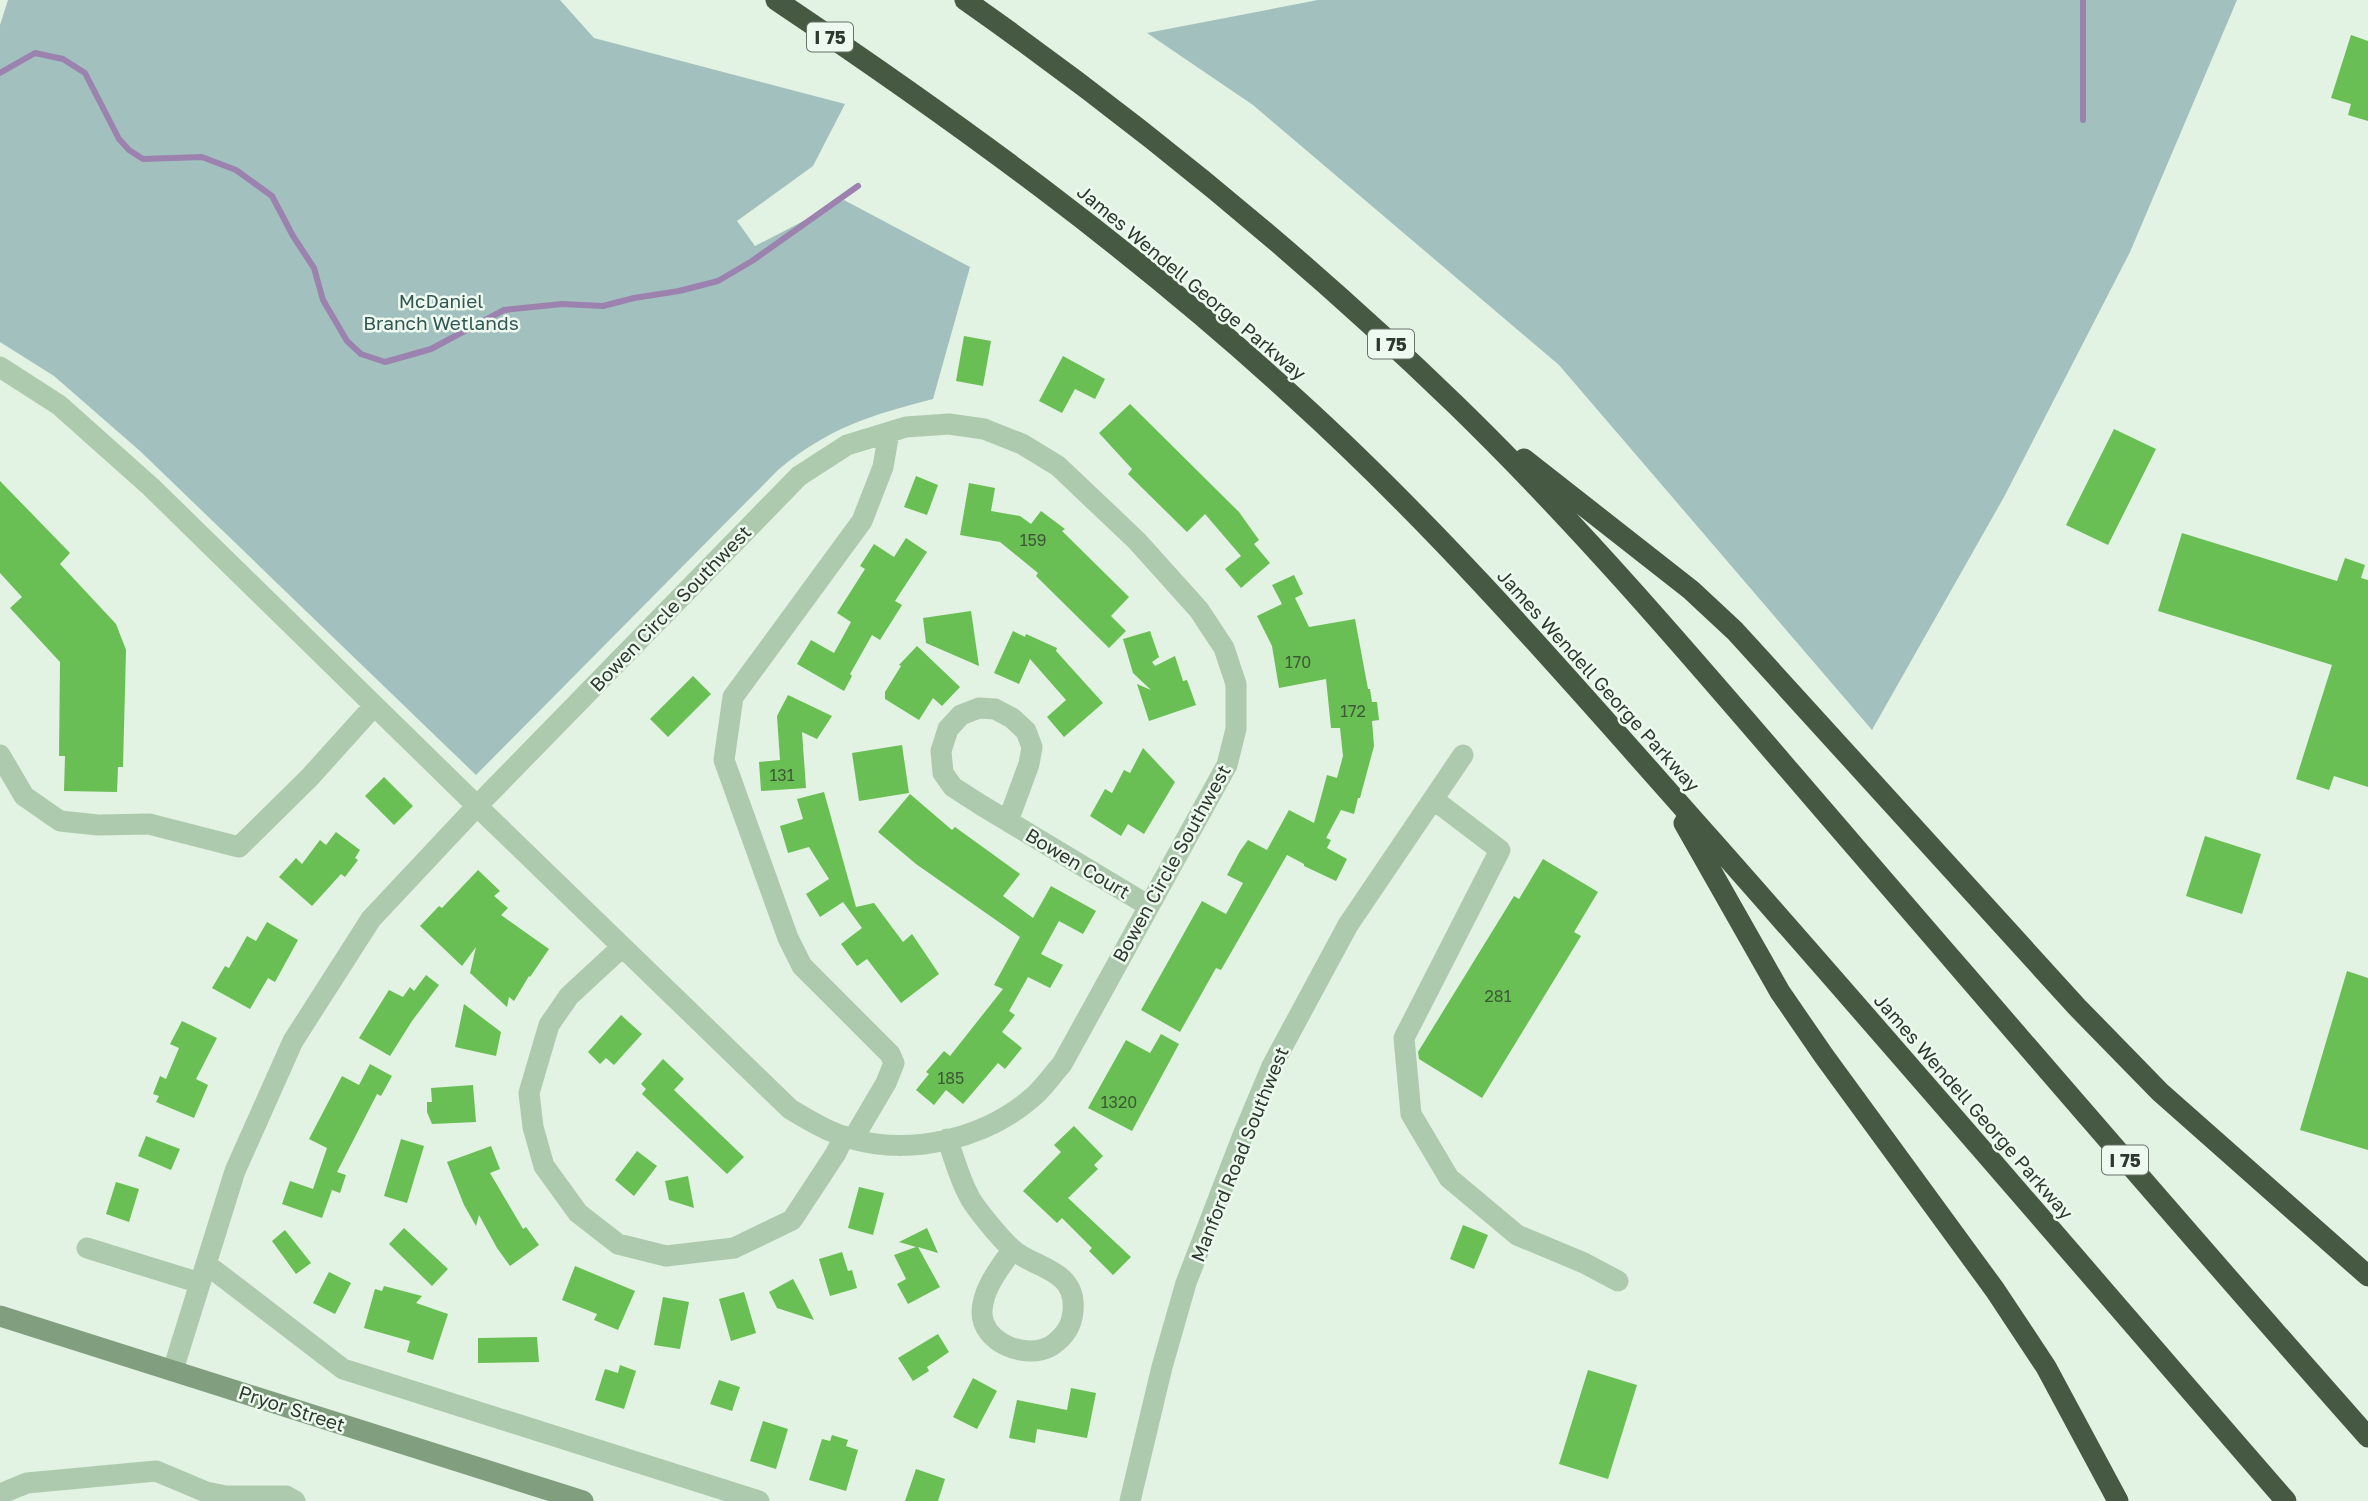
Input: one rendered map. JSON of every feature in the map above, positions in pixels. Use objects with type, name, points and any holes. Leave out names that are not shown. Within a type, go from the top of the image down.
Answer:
[{"type":"highway","name":"James Wendell George Parkway","points":[[776,0],[885,73],[1018,168],[1145,268],[1296,398],[1441,539],[1646,766],[1702,840],[1810,951],[2286,1501]]},
{"type":"highway","name":"I 75","points":[[965,0],[1100,99],[1296,258],[1459,408],[1545,496],[1766,744],[2368,1437]]},
{"type":"highway","points":[[1459,408],[1691,590],[1735,631],[2077,1007],[2160,1092],[2368,1276]]},
{"type":"highway","points":[[1702,840],[1780,992],[1974,1260],[2046,1367],[2118,1501]]},
{"type":"main road","name":"Pryor Street","points":[[0,1316],[583,1501]]},
{"type":"street","name":"Bowen Circle Southwest","points":[[0,367],[59,405],[151,487],[374,706],[477,806],[622,947],[790,1109],[817,1125],[848,1138],[891,1146],[929,1143],[971,1133],[1004,1118],[1034,1096],[1062,1064],[1227,765],[1237,729],[1236,684],[1224,648],[1199,610],[1136,541],[1058,466],[1023,444],[984,429],[949,424],[906,427],[847,445],[799,476],[477,806],[371,919],[293,1041],[235,1171],[173,1370]]},
{"type":"street","points":[[622,947],[569,996],[549,1025],[529,1093],[533,1128],[544,1166],[578,1213],[618,1244],[666,1256],[734,1248],[792,1220],[886,1083],[894,1063],[890,1054],[802,967],[788,938],[724,760],[733,697],[862,521],[883,467],[889,432]]},
{"type":"street","points":[[0,755],[24,796],[61,821],[98,825],[149,824],[239,846],[310,777],[374,706]]},
{"type":"street","name":"Bowen Court","points":[[1008,821],[1029,764],[1032,747],[1026,731],[1012,718],[995,709],[979,708],[961,715],[948,729],[941,751],[943,773],[953,787],[1008,821],[1149,906]]},
{"type":"street","name":"Manford Road Southwest","points":[[1130,1501],[1162,1367],[1186,1283],[1272,1066],[1348,925],[1463,755]]},
{"type":"street","points":[[1433,800],[1500,850],[1404,1038],[1411,1114],[1449,1178],[1517,1235],[1584,1263],[1618,1281]]},
{"type":"street","points":[[947,1139],[968,1196],[1012,1250],[1044,1266],[1066,1283],[1074,1300],[1073,1320],[1064,1335],[1050,1347],[1034,1351],[1016,1350],[996,1339],[985,1326],[982,1311],[987,1289],[1012,1250]]},
{"type":"street","points":[[87,1248],[203,1274],[343,1369],[759,1501]]},
{"type":"street","points":[[0,1494],[27,1483],[156,1471],[226,1498],[286,1496],[295,1501]]},
{"type":"green space","name":"McDaniel Branch Wetlands","points":[[8,0],[560,0],[594,38],[845,104],[813,166],[737,221],[755,246],[844,200],[970,267],[933,399],[870,417],[833,433],[778,470],[476,775],[140,451],[54,376],[0,342],[0,25]]},
{"type":"green space","points":[[1318,0],[2237,0],[2130,252],[2004,497],[1872,730],[1559,365],[1253,105],[1147,33]]},
{"type":"building","points":[[2351,35],[2368,41],[2368,121],[2348,115],[2351,104],[2331,98]]},
{"type":"building","points":[[964,336],[991,341],[983,386],[956,381]]},
{"type":"building","points":[[1063,356],[1105,379],[1095,399],[1075,389],[1062,413],[1039,401]]},
{"type":"building","points":[[1130,404],[1239,512],[1259,540],[1254,544],[1270,563],[1241,588],[1225,569],[1241,556],[1205,514],[1187,532],[1128,474],[1132,469],[1099,433]]},
{"type":"building","points":[[2114,429],[2156,449],[2108,545],[2066,525]]},
{"type":"building","points":[[916,476],[938,485],[927,515],[904,507]]},
{"type":"building","points":[[0,481],[70,553],[60,564],[116,624],[126,650],[123,767],[118,767],[117,792],[64,791],[65,756],[59,756],[60,662],[10,608],[22,597],[0,573]]},
{"type":"building","points":[[969,483],[995,488],[991,511],[1020,516],[1031,524],[1041,511],[1065,529],[1062,531],[1129,597],[1111,616],[1126,631],[1109,648],[1036,576],[1038,573],[1000,542],[960,535]]},
{"type":"building","points":[[2182,533],[2337,581],[2345,558],[2365,565],[2361,578],[2368,580],[2368,787],[2334,776],[2329,790],[2296,779],[2332,665],[2158,611]]},
{"type":"building","points":[[906,538],[927,552],[895,601],[902,605],[880,640],[872,635],[850,674],[852,676],[844,691],[797,664],[811,640],[834,653],[851,622],[837,613],[865,569],[860,566],[874,544],[894,557]]},
{"type":"building","points":[[1294,575],[1303,594],[1295,598],[1309,627],[1355,619],[1368,689],[1372,702],[1377,702],[1379,720],[1372,721],[1374,746],[1354,814],[1341,810],[1326,838],[1331,840],[1327,848],[1347,859],[1336,881],[1287,855],[1221,970],[1216,968],[1180,1032],[1141,1010],[1202,901],[1226,914],[1243,883],[1227,875],[1248,840],[1267,850],[1289,810],[1314,823],[1327,775],[1337,778],[1343,756],[1340,728],[1331,728],[1326,679],[1279,688],[1272,646],[1257,616],[1282,604],[1272,585]]},
{"type":"building","points":[[971,611],[979,666],[926,643],[923,618]]},
{"type":"building","points":[[1013,631],[1057,648],[1056,651],[1103,703],[1064,737],[1047,717],[1066,700],[1030,659],[1019,684],[994,673]]},
{"type":"building","points":[[1150,631],[1159,657],[1152,662],[1155,666],[1175,656],[1183,681],[1187,680],[1196,705],[1149,721],[1137,684],[1151,690],[1133,673],[1123,639]]},
{"type":"building","points":[[917,646],[960,687],[942,706],[933,698],[919,720],[885,699],[885,692],[901,666],[899,665]]},
{"type":"building","points":[[693,676],[711,694],[668,737],[650,719]]},
{"type":"building","points":[[788,695],[832,716],[817,739],[802,732],[806,788],[761,791],[759,762],[780,760],[777,716]]},
{"type":"building","points":[[902,745],[909,793],[859,801],[852,753]]},
{"type":"building","points":[[1143,748],[1175,782],[1144,834],[1128,824],[1121,836],[1090,816],[1105,789],[1112,793],[1124,770],[1130,773]]},
{"type":"building","points":[[384,777],[413,806],[394,825],[365,796]]},
{"type":"building","points":[[824,792],[856,907],[874,903],[903,942],[912,934],[939,974],[901,1003],[867,959],[857,966],[841,944],[862,928],[843,902],[820,917],[806,894],[829,879],[809,847],[788,853],[780,826],[803,819],[797,799]]},
{"type":"building","points":[[910,794],[952,830],[955,827],[1020,874],[1003,896],[1033,918],[1051,886],[1096,911],[1083,934],[1059,921],[1041,954],[1063,965],[1050,988],[1028,977],[1009,1011],[1015,1015],[1002,1032],[1022,1048],[1005,1069],[998,1063],[963,1104],[946,1090],[934,1105],[916,1090],[929,1074],[926,1072],[944,1051],[950,1056],[1003,989],[994,985],[1020,937],[916,864],[878,832]]},
{"type":"building","points":[[336,832],[360,850],[355,858],[358,860],[345,877],[341,874],[312,906],[279,877],[296,858],[302,864],[320,840],[326,845]]},
{"type":"building","points":[[2205,836],[2261,854],[2242,914],[2186,896]]},
{"type":"building","points":[[1543,859],[1598,892],[1574,932],[1581,936],[1482,1098],[1419,1059],[1418,1052],[1514,896],[1519,899]]},
{"type":"building","points":[[478,870],[500,891],[494,896],[508,908],[501,915],[549,949],[514,1001],[509,997],[507,1007],[470,973],[476,947],[462,966],[420,926],[439,906],[442,908]]},
{"type":"building","points":[[267,922],[298,940],[275,982],[268,978],[250,1009],[212,988],[225,966],[229,968],[247,936],[256,941]]},
{"type":"building","points":[[2347,971],[2368,978],[2368,1150],[2300,1130]]},
{"type":"building","points":[[426,975],[439,985],[390,1056],[359,1038],[389,990],[403,997],[410,987],[414,991]]},
{"type":"building","points":[[464,1004],[501,1032],[496,1056],[455,1047]]},
{"type":"building","points":[[621,1015],[642,1034],[614,1065],[606,1058],[600,1064],[588,1052]]},
{"type":"building","points":[[182,1021],[217,1038],[196,1079],[208,1085],[194,1118],[156,1102],[159,1096],[153,1094],[160,1076],[166,1079],[179,1048],[170,1044]]},
{"type":"building","points":[[1161,1034],[1179,1044],[1132,1131],[1088,1108],[1126,1040],[1150,1053]]},
{"type":"building","points":[[663,1059],[684,1079],[674,1090],[744,1157],[727,1174],[642,1094],[646,1089],[641,1084]]},
{"type":"building","points":[[370,1064],[392,1076],[381,1096],[377,1094],[337,1172],[346,1175],[340,1193],[332,1190],[322,1218],[282,1204],[290,1181],[313,1189],[327,1148],[309,1139],[342,1076],[359,1085]]},
{"type":"building","points":[[473,1085],[476,1122],[432,1124],[427,1112],[427,1102],[432,1102],[431,1088]]},
{"type":"building","points":[[1074,1126],[1103,1156],[1094,1165],[1098,1169],[1068,1198],[1131,1257],[1113,1275],[1089,1251],[1092,1248],[1062,1218],[1057,1223],[1023,1191],[1061,1152],[1054,1145]]},
{"type":"building","points":[[146,1136],[180,1149],[171,1170],[138,1156]]},
{"type":"building","points":[[401,1139],[424,1146],[407,1203],[384,1196]]},
{"type":"building","points":[[491,1146],[500,1169],[490,1173],[523,1229],[526,1227],[539,1245],[510,1266],[479,1215],[476,1226],[464,1205],[447,1162]]},
{"type":"building","points":[[637,1151],[657,1166],[634,1196],[615,1180]]},
{"type":"building","points":[[688,1176],[694,1208],[669,1200],[665,1181]]},
{"type":"building","points":[[116,1182],[139,1189],[129,1222],[106,1214]]},
{"type":"building","points":[[859,1187],[884,1193],[873,1235],[848,1228]]},
{"type":"building","points":[[1463,1225],[1488,1235],[1474,1269],[1450,1259]]},
{"type":"building","points":[[404,1228],[448,1269],[432,1286],[389,1244]]},
{"type":"building","points":[[927,1228],[938,1253],[918,1247],[940,1287],[908,1304],[897,1284],[906,1279],[894,1255],[916,1247],[899,1242]]},
{"type":"building","points":[[285,1230],[311,1263],[296,1274],[272,1241]]},
{"type":"building","points":[[842,1252],[848,1271],[852,1270],[857,1288],[830,1296],[819,1259]]},
{"type":"building","points":[[575,1266],[635,1291],[618,1330],[594,1320],[597,1314],[562,1300]]},
{"type":"building","points":[[329,1272],[351,1283],[335,1314],[313,1303]]},
{"type":"building","points":[[793,1279],[814,1320],[777,1308],[769,1292]]},
{"type":"building","points":[[384,1286],[422,1296],[416,1303],[448,1314],[433,1360],[407,1352],[410,1341],[364,1328],[375,1289],[382,1291]]},
{"type":"building","points":[[744,1292],[756,1333],[731,1341],[719,1299]]},
{"type":"building","points":[[663,1297],[689,1302],[680,1349],[654,1345]]},
{"type":"building","points":[[938,1334],[949,1352],[927,1367],[929,1371],[913,1381],[898,1358]]},
{"type":"building","points":[[537,1337],[539,1362],[478,1363],[478,1338]]},
{"type":"building","points":[[620,1365],[636,1371],[624,1409],[595,1400],[605,1369],[618,1373]]},
{"type":"building","points":[[1588,1370],[1637,1385],[1608,1479],[1559,1464]]},
{"type":"building","points":[[973,1378],[997,1391],[977,1429],[953,1417]]},
{"type":"building","points":[[719,1380],[740,1387],[732,1411],[710,1404]]},
{"type":"building","points":[[1071,1388],[1096,1393],[1087,1438],[1037,1429],[1035,1443],[1009,1438],[1017,1400],[1067,1410]]},
{"type":"building","points":[[763,1421],[788,1429],[776,1469],[750,1461]]},
{"type":"building","points":[[832,1435],[848,1440],[846,1446],[858,1450],[846,1491],[809,1480],[822,1439],[830,1441]]},
{"type":"building","points":[[916,1469],[945,1479],[938,1501],[905,1501]]},
{"type":"waterway","points":[[2083,0],[2083,120]]},
{"type":"waterway","points":[[0,73],[35,53],[63,59],[85,73],[119,139],[129,150],[143,159],[202,157],[236,170],[272,196],[314,268],[323,300],[347,341],[361,354],[385,362],[431,349],[504,310],[562,304],[603,306],[718,281],[752,261],[858,186]]}]
